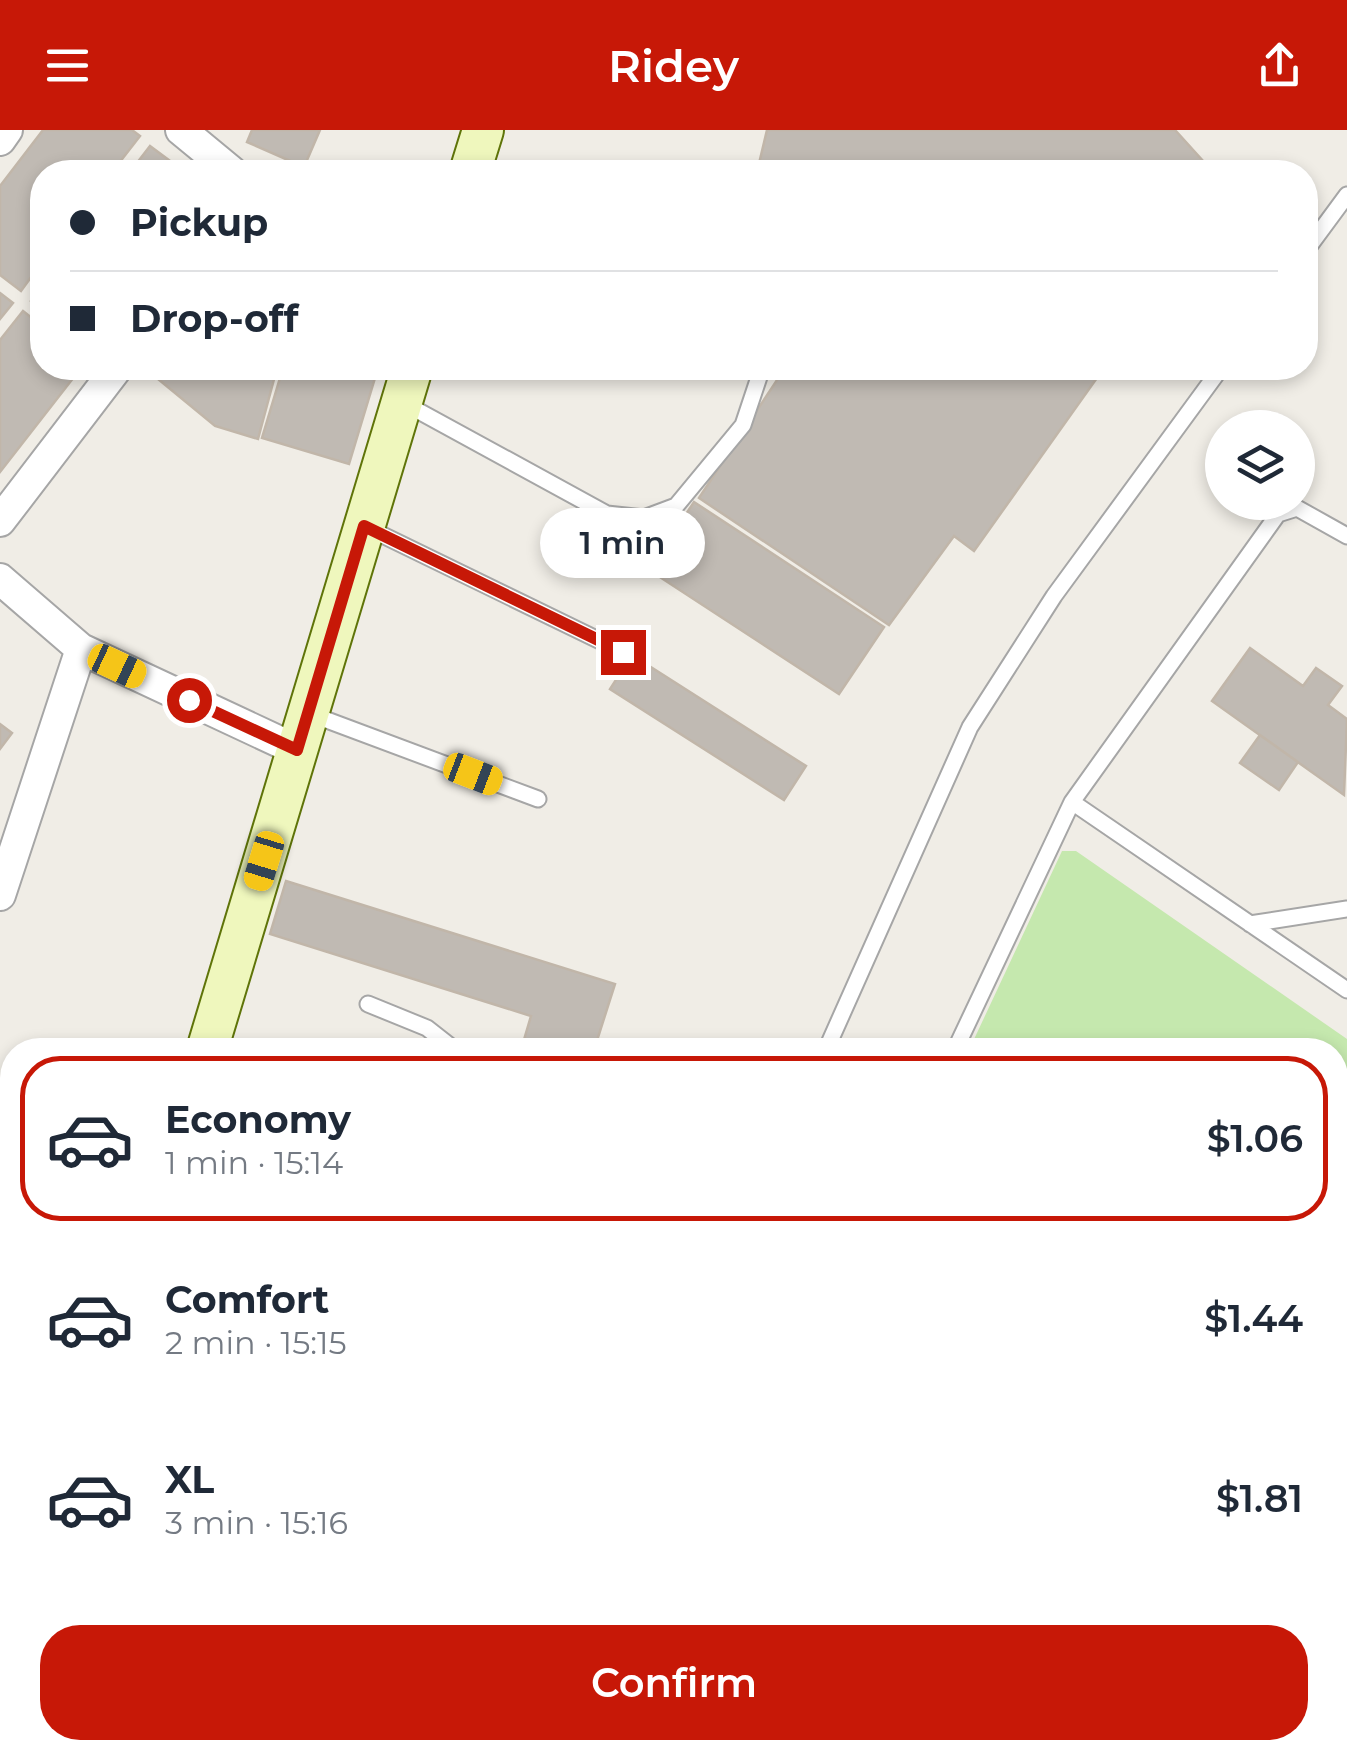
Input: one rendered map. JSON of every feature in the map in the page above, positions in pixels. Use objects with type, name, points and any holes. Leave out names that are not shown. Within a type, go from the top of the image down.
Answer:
[{"type":"street","points":[[0,140],[8,130]]},
{"type":"street","points":[[181,130],[217,160]]},
{"type":"street","points":[[477,160],[483,130]]},
{"type":"street","points":[[0,521],[107,380]]},
{"type":"street","points":[[211,1038],[407,384]]},
{"type":"street","points":[[0,579],[81,650],[303,732]]},
{"type":"street","points":[[0,895],[81,650]]},
{"type":"lane","points":[[1318,235],[1347,196]]},
{"type":"lane","points":[[407,384],[606,514],[644,518],[676,506],[744,425],[758,380]]},
{"type":"lane","points":[[831,1038],[970,727],[1054,596],[1212,380]]},
{"type":"lane","points":[[961,1038],[1072,802],[1278,514],[1297,508],[1344,528]]},
{"type":"lane","points":[[364,526],[623,652]]},
{"type":"lane","points":[[303,732],[538,799]]},
{"type":"lane","points":[[1072,802],[1347,990]]},
{"type":"lane","points":[[1250,924],[1347,909]]},
{"type":"lane","points":[[368,1004],[427,1028],[439,1038]]},
{"type":"green space","points":[[1062,851],[1076,851],[1346,1038],[975,1038]]},
{"type":"building","points":[[43,130],[132,130],[140,136],[121,160],[30,160],[30,279],[21,291],[0,275],[0,186]]},
{"type":"building","points":[[252,130],[320,130],[307,160],[288,160],[247,142]]},
{"type":"building","points":[[767,130],[1175,130],[1202,160],[760,160]]},
{"type":"building","points":[[150,146],[169,160],[139,160]]},
{"type":"building","points":[[0,293],[13,303],[0,319]]},
{"type":"building","points":[[23,311],[30,317],[30,380],[72,380],[0,472],[0,340]]},
{"type":"building","points":[[159,380],[274,380],[258,439],[215,426]]},
{"type":"building","points":[[279,380],[374,380],[349,464],[262,438]]},
{"type":"building","points":[[777,380],[1095,380],[974,551],[954,536],[889,625],[699,498]]},
{"type":"building","points":[[694,502],[884,627],[839,694],[649,570]]},
{"type":"building","points":[[1250,648],[1303,686],[1316,668],[1342,686],[1328,705],[1347,719],[1344,795],[1212,701]]},
{"type":"building","points":[[632,655],[806,766],[784,800],[610,689]]},
{"type":"building","points":[[0,724],[12,733],[0,749]]},
{"type":"building","points":[[1260,735],[1298,762],[1279,790],[1240,763]]},
{"type":"building","points":[[286,881],[615,984],[598,1038],[525,1038],[531,1016],[270,934]]},
{"type":"route","points":[[189,700],[297,750],[364,526],[623,652]]}]
